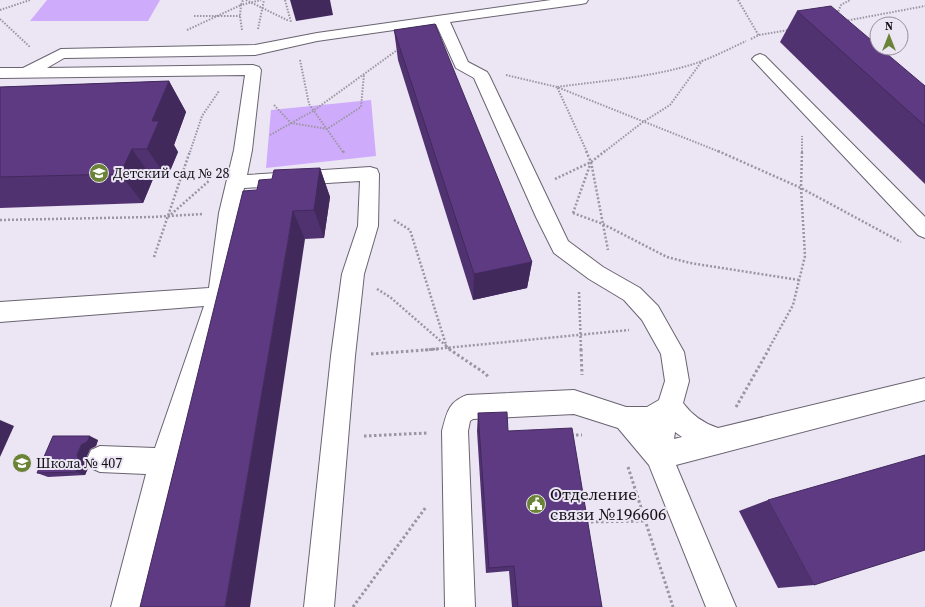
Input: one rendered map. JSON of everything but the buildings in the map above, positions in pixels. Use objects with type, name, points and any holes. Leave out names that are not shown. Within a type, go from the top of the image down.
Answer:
[{"type":"lane","points":[[33,68],[61,54],[250,45],[296,41],[581,0]]},
{"type":"lane","points":[[441,19],[455,48],[461,65],[481,75],[537,197],[568,252],[596,273],[632,294],[650,313],[672,352],[677,381],[664,424],[659,456]]},
{"type":"lane","points":[[126,607],[164,461],[219,296],[229,213],[242,150],[246,75],[250,45]]},
{"type":"lane","points":[[760,59],[925,230]]},
{"type":"lane","points":[[0,73],[33,68],[246,75]]},
{"type":"lane","points":[[235,182],[370,174],[368,226],[353,274],[343,356],[318,607]]},
{"type":"lane","points":[[0,312],[219,296]]},
{"type":"lane","points":[[659,456],[925,389]]},
{"type":"lane","points":[[460,607],[455,431],[459,415],[467,407],[574,402],[626,419],[650,419],[670,407]]},
{"type":"lane","points":[[670,407],[681,422],[692,431],[717,441]]},
{"type":"lane","points":[[626,419],[659,456],[721,607]]},
{"type":"lane","points":[[100,459],[164,461]]},
{"type":"path","points":[[0,10],[30,0]]},
{"type":"path","points":[[243,0],[240,16],[250,45]]},
{"type":"path","points":[[214,16],[241,5],[261,0]]},
{"type":"path","points":[[250,45],[258,30],[264,0]]},
{"type":"path","points":[[738,0],[759,35],[760,59]]},
{"type":"path","points":[[835,17],[841,5],[850,0]]},
{"type":"path","points":[[194,16],[240,16]]},
{"type":"path","points":[[0,19],[35,51],[33,68]]},
{"type":"path","points":[[847,21],[853,26]]},
{"type":"path","points":[[296,41],[310,104],[313,111],[346,157],[349,175]]},
{"type":"path","points":[[168,217],[242,150],[313,111],[404,44]]},
{"type":"path","points":[[537,197],[591,162],[643,122],[670,105],[702,61]]},
{"type":"path","points":[[154,257],[202,116],[246,75],[291,123],[327,129],[361,107],[364,74]]},
{"type":"path","points":[[481,75],[501,74],[557,87],[745,162],[801,188],[904,244]]},
{"type":"path","points":[[557,87],[591,162],[614,284]]},
{"type":"path","points":[[717,441],[793,305],[806,256],[801,188],[803,104]]},
{"type":"path","points":[[582,404],[579,285],[568,252],[574,213],[591,162]]},
{"type":"path","points":[[537,197],[603,224],[667,257],[690,263],[799,280]]},
{"type":"path","points":[[368,203],[410,230],[448,348]]},
{"type":"path","points":[[0,220],[168,217],[229,213]]},
{"type":"path","points":[[353,274],[390,297],[448,348],[486,374],[510,405]]},
{"type":"path","points":[[335,438],[455,431]]},
{"type":"path","points":[[565,435],[587,434]]},
{"type":"path","points":[[626,462],[674,607]]},
{"type":"path","points":[[353,607],[428,505]]},
{"type":"path","points":[[582,522],[646,521]]},
{"type":"shaded area","points":[[47,0],[160,0],[148,21],[30,21]]},
{"type":"shaded area","points":[[371,100],[376,156],[266,168],[271,110]]},
{"type":"place","name":"Детский сад № 28","points":[[99,173]]},
{"type":"place","name":"Школа № 407","points":[[22,463]]},
{"type":"place","name":"Отделение связи №196606","points":[[536,504]]}]
